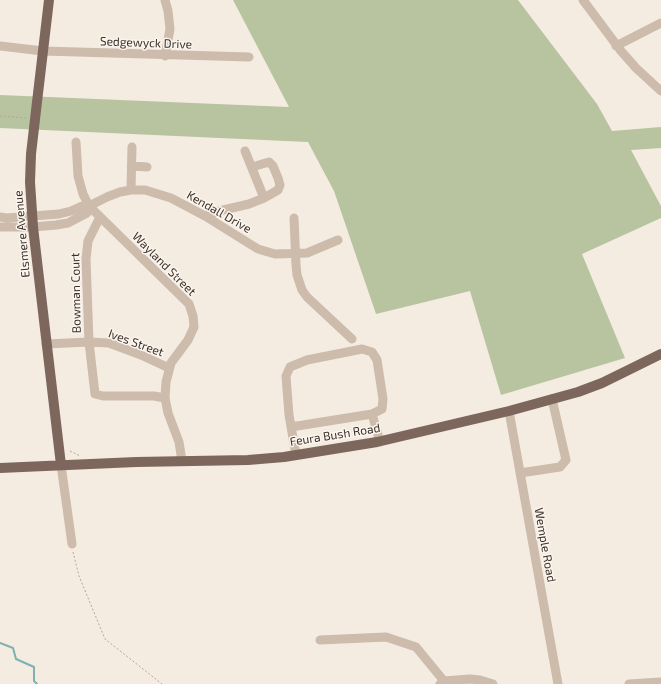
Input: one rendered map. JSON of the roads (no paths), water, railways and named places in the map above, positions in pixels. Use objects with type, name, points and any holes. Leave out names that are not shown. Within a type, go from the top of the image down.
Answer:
[{"type":"main road","name":"Elsmere Avenue","points":[[49,0],[35,118],[30,182],[33,227],[61,465]]},
{"type":"main road","name":"Feura Bush Road","points":[[0,468],[248,460],[296,455],[380,442],[552,399],[602,383],[661,354]]},
{"type":"street","points":[[165,0],[170,29],[165,56]]},
{"type":"street","points":[[583,0],[616,46],[636,68],[661,91]]},
{"type":"street","points":[[616,46],[661,23]]},
{"type":"street","name":"Sedgewyck Drive","points":[[0,46],[43,51],[165,56],[249,57]]},
{"type":"street","points":[[76,142],[78,176],[83,194],[89,206]]},
{"type":"street","points":[[131,190],[132,147]]},
{"type":"street","points":[[245,151],[264,198]]},
{"type":"street","points":[[205,216],[249,204],[278,190],[280,185],[278,178],[270,162],[252,167]]},
{"type":"street","points":[[132,166],[147,167]]},
{"type":"street","name":"Kendall Drive","points":[[0,217],[7,218],[59,214],[82,206],[89,206],[107,197],[131,190],[145,190],[171,198],[205,216],[258,249],[275,254],[307,253],[338,240]]},
{"type":"street","name":"Kendall Drive","points":[[0,227],[33,227],[68,223],[87,213],[89,206]]},
{"type":"street","name":"Wayland Street","points":[[89,206],[189,304],[193,316],[194,327],[188,340],[171,363],[166,382],[165,398],[168,413],[179,442],[182,461]]},
{"type":"street","name":"Bowman Court","points":[[100,216],[88,241],[86,259],[89,342],[95,394],[103,396],[154,396],[165,398]]},
{"type":"street","points":[[294,218],[297,275],[303,293],[352,339]]},
{"type":"street","name":"Ives Street","points":[[46,344],[89,342],[109,343],[170,368]]},
{"type":"street","points":[[291,427],[372,414],[382,409],[383,399],[377,360],[372,352],[362,349],[307,360],[290,367],[286,376],[291,427],[296,455]]},
{"type":"street","points":[[520,473],[560,467],[566,460],[552,399]]},
{"type":"street","name":"Wemple Road","points":[[508,411],[558,684]]},
{"type":"street","points":[[372,414],[380,442]]},
{"type":"street","points":[[61,465],[72,544]]},
{"type":"street","points":[[320,640],[386,637],[416,647],[442,683],[470,679],[493,684]]},
{"type":"street","points":[[629,684],[661,682]]},
{"type":"waterway","points":[[0,643],[13,648],[16,659],[34,667],[34,681],[37,684]]}]
